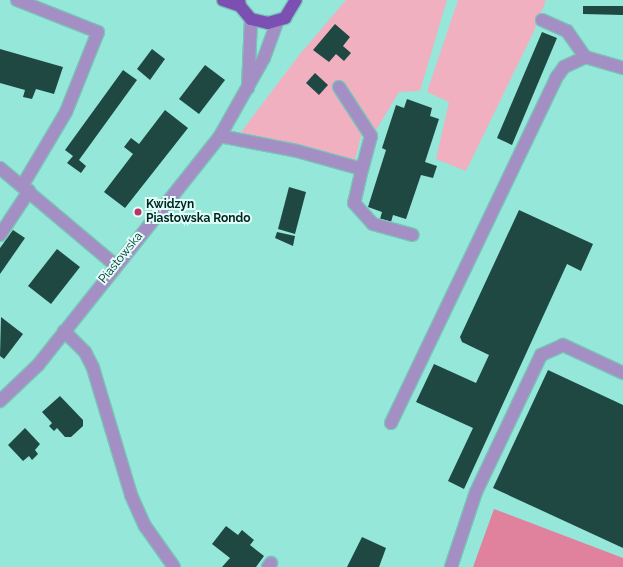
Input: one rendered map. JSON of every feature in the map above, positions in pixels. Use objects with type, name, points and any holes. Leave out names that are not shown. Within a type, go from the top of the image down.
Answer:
[{"type":"main road","points":[[223,0],[239,3],[251,19],[259,22],[277,22],[291,11],[296,0]]},
{"type":"street","points":[[0,235],[66,112],[98,32],[17,0]]},
{"type":"street","name":"Piastowska","points":[[248,89],[251,19]]},
{"type":"street","points":[[542,20],[567,31],[585,57],[623,68]]},
{"type":"street","name":"Piastowska","points":[[0,401],[38,365],[115,265],[220,136],[248,89],[264,58],[277,22]]},
{"type":"street","points":[[391,423],[556,78],[564,67],[585,57]]},
{"type":"street","points":[[340,87],[370,136],[354,203],[373,224],[414,235]]},
{"type":"street","points":[[220,136],[297,151],[362,169]]},
{"type":"street","points":[[0,168],[26,188],[115,265]]},
{"type":"street","points":[[64,331],[84,352],[93,368],[131,495],[145,526],[174,567]]},
{"type":"street","points":[[451,567],[476,492],[540,355],[563,345],[623,372]]},
{"type":"shaded area","points":[[346,0],[447,0],[420,91],[399,92],[375,132],[362,132],[354,164],[241,132],[300,54]]},
{"type":"shaded area","points":[[458,0],[546,0],[535,29],[466,171],[436,159],[449,102],[427,92]]},
{"type":"shaded area","points":[[494,509],[623,558],[623,567],[473,567]]},
{"type":"building","points":[[583,6],[623,6],[623,15],[583,14]]},
{"type":"building","points":[[335,24],[350,37],[343,46],[351,53],[344,61],[336,54],[329,62],[313,50]]},
{"type":"building","points":[[542,32],[557,38],[512,145],[497,138]]},
{"type":"building","points":[[0,49],[63,67],[54,94],[36,89],[32,99],[23,97],[25,90],[0,83]]},
{"type":"building","points":[[152,49],[165,59],[150,80],[137,69]]},
{"type":"building","points":[[205,65],[225,80],[199,114],[179,99]]},
{"type":"building","points":[[123,70],[137,80],[79,160],[86,166],[81,173],[67,163],[73,156],[65,150]]},
{"type":"building","points":[[315,73],[328,85],[319,95],[306,83]]},
{"type":"building","points":[[407,99],[432,108],[430,116],[439,119],[425,162],[437,166],[433,178],[421,175],[406,219],[393,215],[391,222],[380,219],[382,212],[368,207],[386,150],[382,148],[396,105],[404,108]]},
{"type":"building","points":[[165,110],[188,128],[125,208],[104,192],[133,154],[124,147],[131,138],[139,144]]},
{"type":"building","points":[[289,187],[306,192],[295,234],[278,229]]},
{"type":"building","points":[[519,210],[593,244],[581,271],[567,264],[464,489],[448,481],[473,428],[416,402],[434,364],[476,383],[489,355],[462,342],[460,337]]},
{"type":"building","points":[[13,230],[25,238],[0,274],[0,248]]},
{"type":"building","points":[[277,232],[295,236],[293,246],[275,238]]},
{"type":"building","points":[[57,249],[80,267],[51,304],[28,286]]},
{"type":"building","points":[[1,317],[23,334],[4,359],[0,356]]},
{"type":"building","points":[[548,370],[623,405],[623,548],[493,488]]},
{"type":"building","points":[[60,396],[83,420],[83,426],[71,437],[65,437],[57,428],[54,431],[49,426],[52,423],[42,412]]},
{"type":"building","points":[[25,428],[40,444],[35,450],[38,454],[32,460],[29,456],[23,461],[8,445]]},
{"type":"building","points":[[226,526],[238,535],[242,530],[254,540],[250,545],[264,556],[256,567],[222,567],[230,558],[212,544]]},
{"type":"building","points":[[362,537],[386,548],[379,567],[347,567]]},
{"type":"place","name":"Kwidzyn Piastowska Rondo","points":[[138,212]]}]
